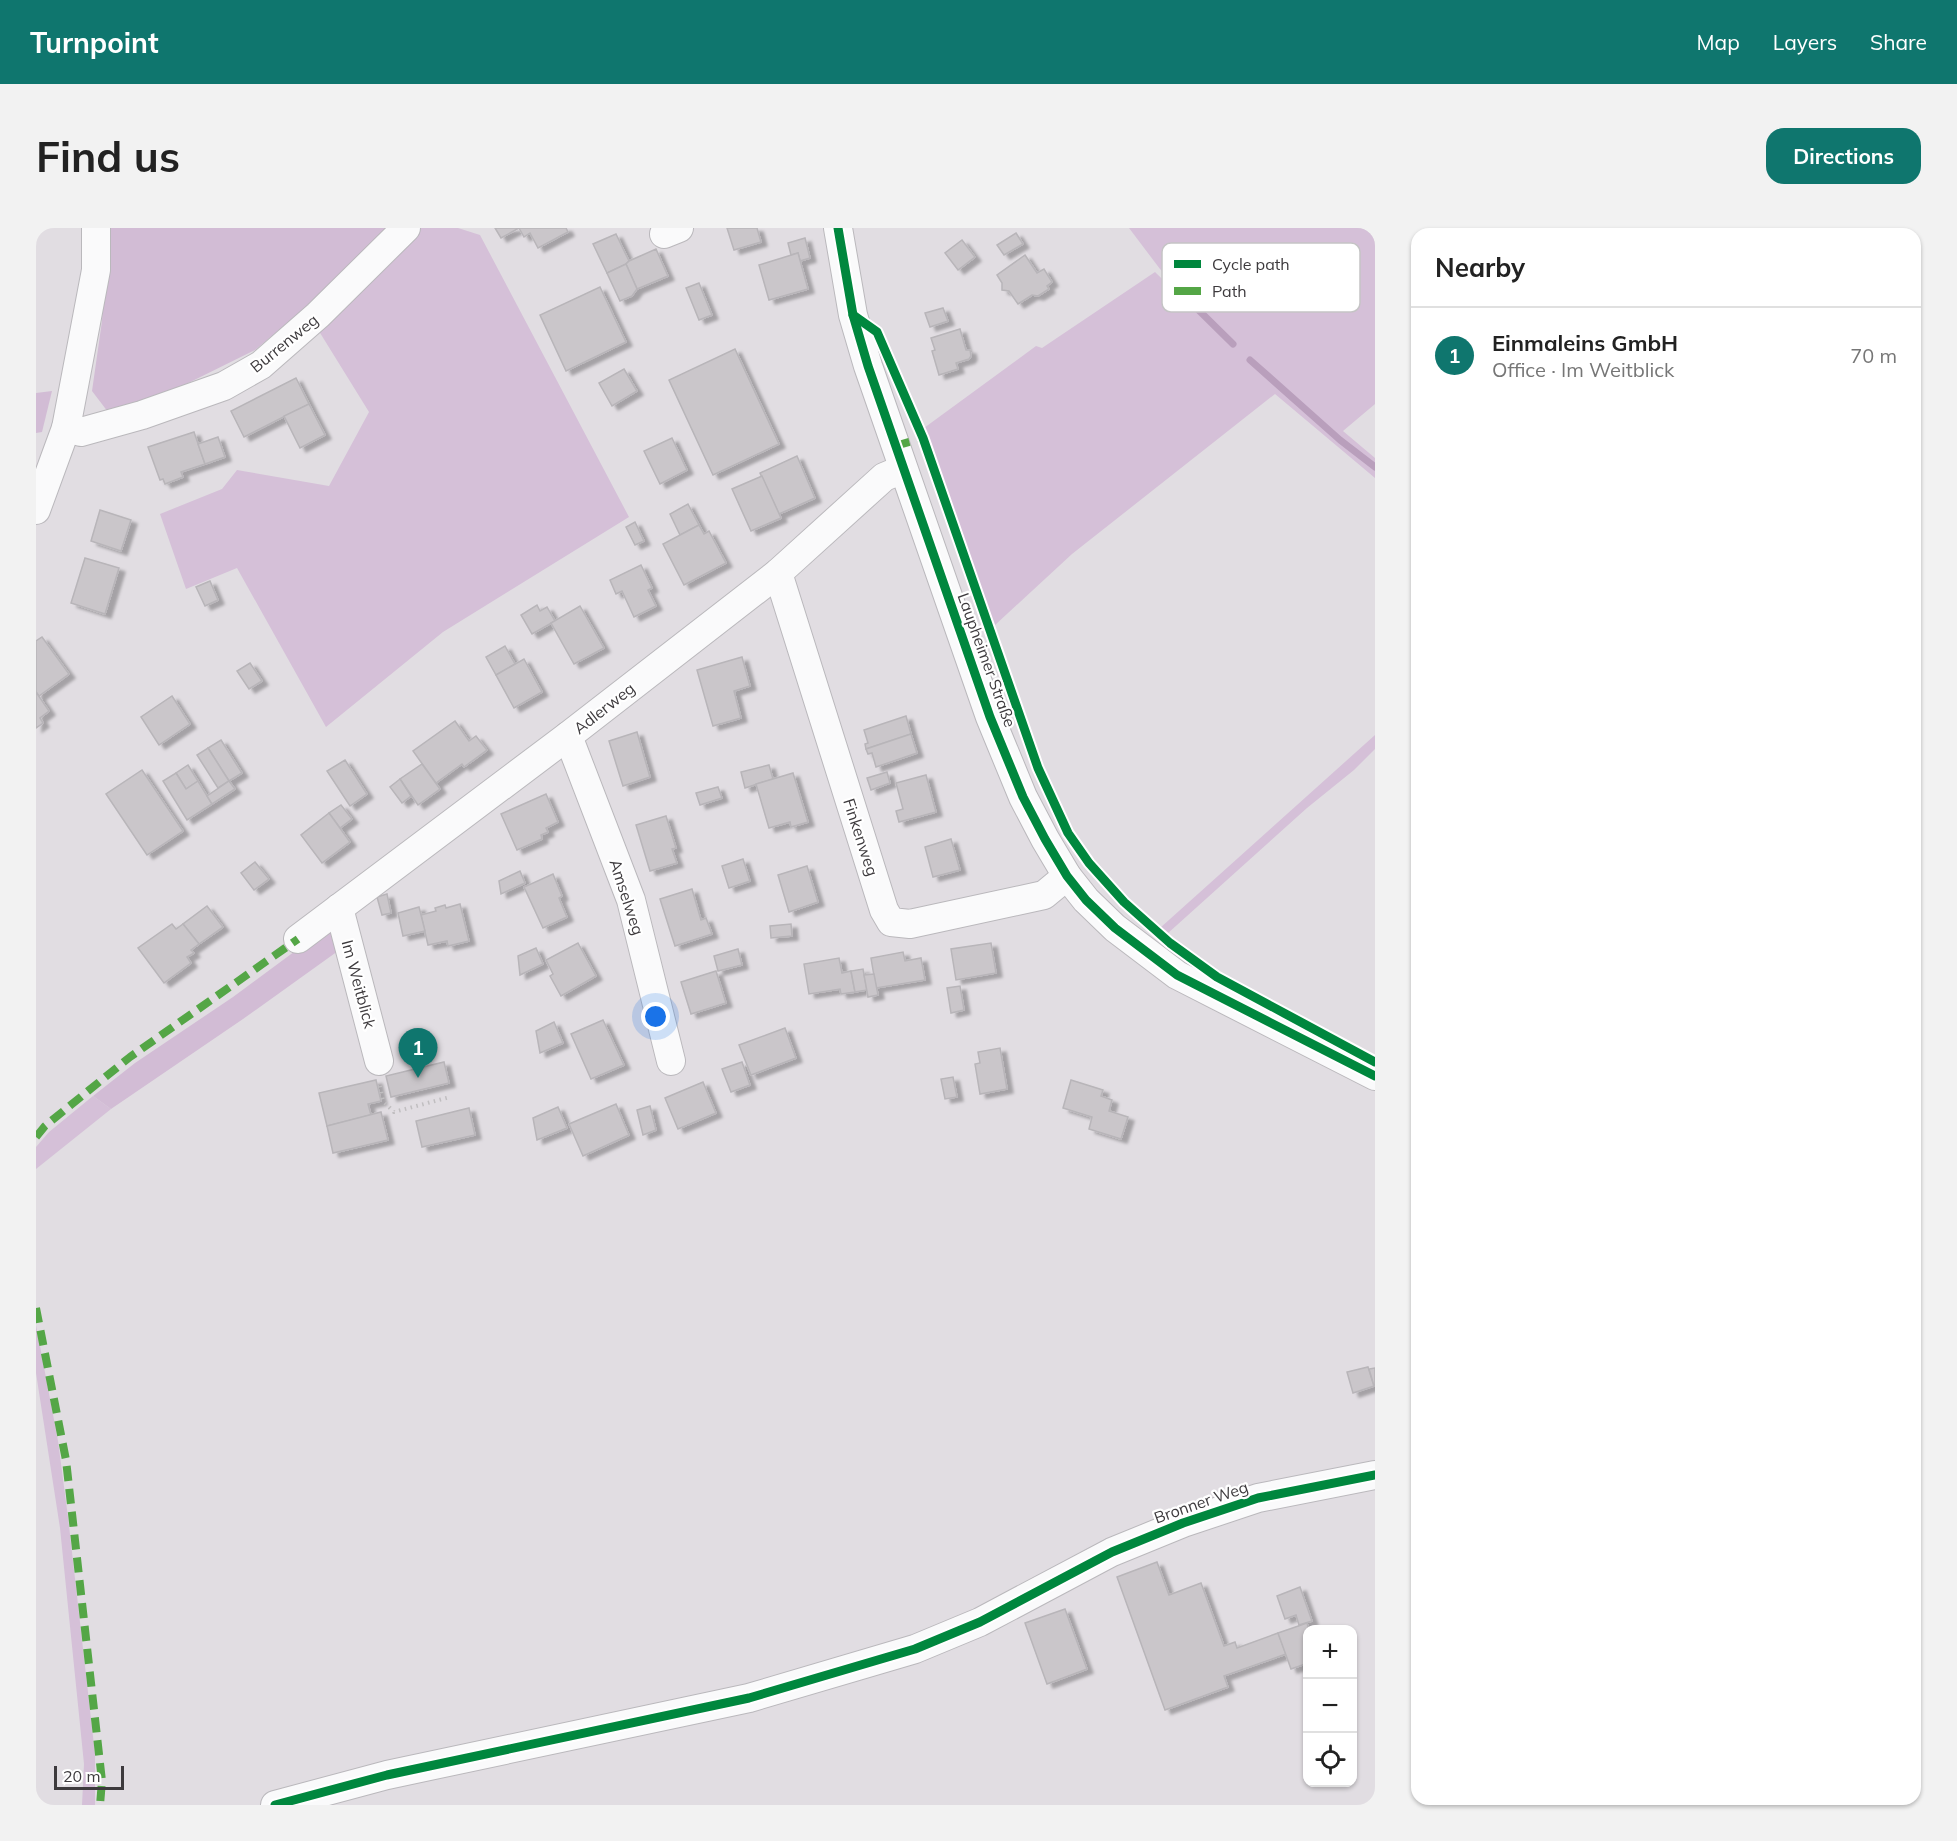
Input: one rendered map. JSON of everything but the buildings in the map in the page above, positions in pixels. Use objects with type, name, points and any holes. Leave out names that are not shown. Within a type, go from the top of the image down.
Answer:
[{"type":"street","points":[[36,510],[66,428],[96,270],[96,228]]},
{"type":"street","name":"Burrenweg","points":[[66,428],[81,432],[142,415],[224,386],[261,365],[318,315],[406,228]]},
{"type":"street","name":"Laupheimer Straße","points":[[838,228],[853,315],[903,469],[990,717],[1023,797],[1067,876],[1086,900],[1115,928],[1177,975],[1375,1076]]},
{"type":"street","name":"Adlerweg","points":[[298,939],[568,736],[778,573],[884,477],[903,469]]},
{"type":"street","name":"Finkenweg","points":[[778,573],[884,910],[891,922],[910,924],[1044,895],[1067,876]]},
{"type":"street","name":"Amselweg","points":[[568,736],[631,900],[671,1061]]},
{"type":"street","name":"Im Weitblick","points":[[339,908],[379,1070]]},
{"type":"street","name":"Bronner Weg","points":[[275,1805],[387,1775],[749,1698],[915,1649],[980,1622],[1112,1552],[1183,1522],[1258,1498],[1375,1475]]},
{"type":"path","points":[[379,1070],[383,1101],[394,1112],[450,1097]]},
{"type":"shaded area","points":[[107,228],[385,228],[388,231],[340,279],[255,350],[166,394],[108,412],[92,391],[102,321]]},
{"type":"shaded area","points":[[419,228],[458,228],[480,235],[629,517],[443,632],[326,727],[237,568],[186,589],[160,514],[222,489],[237,470],[329,486],[369,412],[317,328]]},
{"type":"shaded area","points":[[1129,228],[1375,228],[1375,404],[1343,431],[1375,458],[1375,478],[1275,394],[1072,554],[994,626],[924,428],[1036,346],[1042,348],[1155,272],[1162,279],[1162,312],[1196,312],[1231,346],[1235,342],[1204,312],[1360,312],[1360,243],[1162,243],[1162,271]]},
{"type":"shaded area","points":[[52,391],[42,432],[36,433],[36,393]]},
{"type":"shaded area","points":[[1375,735],[1375,749],[1354,770],[1307,808],[1167,934],[1160,928]]},
{"type":"shaded area","points":[[329,926],[338,951],[111,1109],[93,1096],[135,1063],[233,997]]},
{"type":"shaded area","points":[[93,1096],[111,1109],[36,1169],[36,1147],[49,1132]]},
{"type":"shaded area","points":[[36,1325],[58,1441],[68,1517],[95,1754],[95,1805],[82,1805],[84,1764],[60,1528],[36,1373]]},
{"type":"waterway","points":[[1201,312],[1233,344]]},
{"type":"waterway","points":[[1250,360],[1340,440],[1375,467]]},
{"type":"marked path","points":[[895,446],[923,438]]},
{"type":"marked path","points":[[36,1137],[45,1126],[130,1057],[298,939]]},
{"type":"marked path","points":[[36,1308],[66,1460],[102,1781],[100,1805]]},
{"type":"cycle path","points":[[838,228],[853,315],[868,366],[990,717],[1023,797],[1067,876],[1086,900],[1115,928],[1177,975],[1375,1076]]},
{"type":"cycle path","points":[[853,315],[877,332],[923,438],[1038,768],[1068,833],[1089,863],[1124,902],[1170,943],[1217,977],[1375,1062]]},
{"type":"cycle path","points":[[275,1805],[387,1775],[749,1698],[915,1649],[980,1622],[1112,1552],[1183,1523],[1258,1498],[1375,1475]]},
{"type":"place","name":"Einmaleins GmbH","points":[[418,1078]]}]
